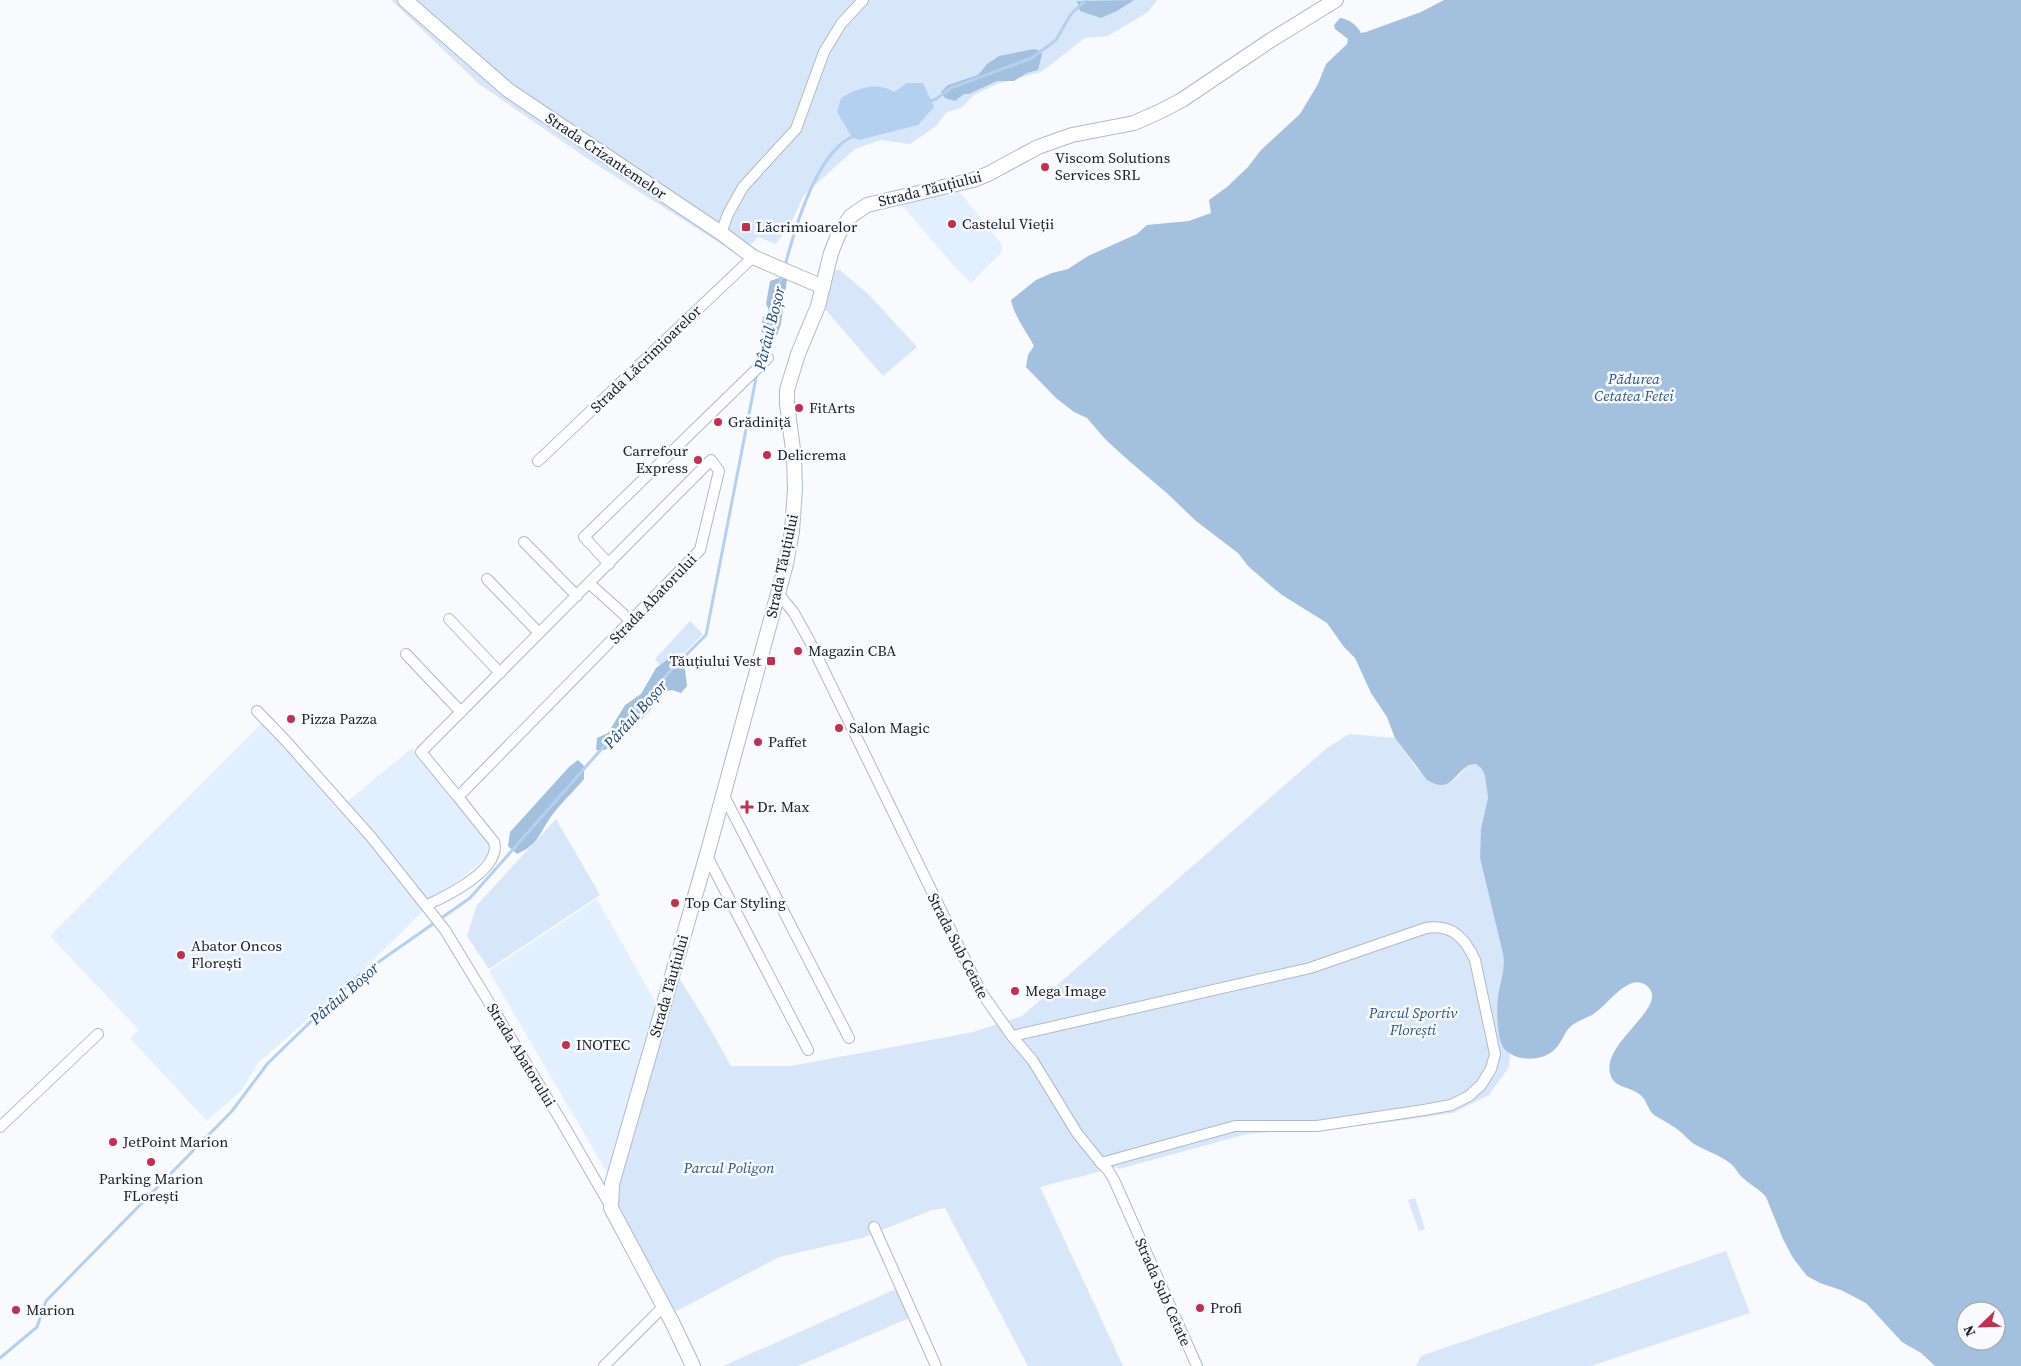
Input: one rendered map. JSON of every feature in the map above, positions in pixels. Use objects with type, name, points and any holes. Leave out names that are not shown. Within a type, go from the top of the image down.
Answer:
[{"type":"main road","name":"Strada Crizantemelor","points":[[405,0],[508,90],[721,233],[753,257],[818,289]]},
{"type":"main road","name":"Strada Tăuțiului","points":[[611,1208],[612,1184],[707,856],[786,564],[795,508],[794,457],[789,425],[788,390],[818,289],[834,244],[844,224],[860,208],[973,180],[1038,147],[1072,135],[1134,123],[1161,112],[1336,0]]},
{"type":"main road","points":[[611,1208],[664,1306],[692,1366]]},
{"type":"street","points":[[721,233],[728,214],[743,187],[796,129],[824,52],[841,24],[863,0]]},
{"type":"street","name":"Strada Lăcrimioarelor","points":[[538,461],[753,257]]},
{"type":"street","points":[[609,564],[584,537],[768,358]]},
{"type":"street","name":"Strada Abatorului","points":[[430,909],[445,897],[467,884],[486,866],[494,855],[496,848],[494,842],[421,752],[711,460],[719,471],[700,550],[458,797]]},
{"type":"street","points":[[524,542],[577,596]]},
{"type":"street","points":[[487,579],[539,633]]},
{"type":"street","points":[[590,583],[631,621]]},
{"type":"street","name":"Strada Sub Cetate","points":[[778,593],[794,613],[809,640],[981,992],[1012,1036],[1033,1061],[1077,1133],[1114,1180],[1197,1366]]},
{"type":"street","points":[[449,619],[500,673]]},
{"type":"street","points":[[406,654],[461,712]]},
{"type":"street","name":"Strada Abatorului","points":[[257,711],[366,831],[445,930],[563,1124],[611,1208]]},
{"type":"street","points":[[723,794],[849,1038]]},
{"type":"street","points":[[707,856],[808,1050]]},
{"type":"street","points":[[1012,1036],[1310,968],[1426,928],[1435,927],[1452,931],[1465,941],[1475,960],[1495,1054],[1491,1069],[1484,1080],[1475,1091],[1460,1102],[1424,1110],[1317,1126],[1235,1126],[1101,1163]]},
{"type":"street","points":[[0,1127],[98,1034]]},
{"type":"street","points":[[874,1227],[936,1366]]},
{"type":"street","points":[[604,1366],[664,1306]]},
{"type":"shaded area","points":[[907,83],[923,83],[934,107],[918,125],[859,140],[852,137],[837,112],[841,98],[854,91],[874,86],[894,92]]},
{"type":"shaded area","name":"Castelul Vieții","points":[[956,188],[1003,246],[1000,254],[971,283],[900,203]]},
{"type":"shaded area","points":[[270,715],[347,802],[412,748],[491,846],[492,852],[423,911],[361,972],[257,1064],[242,1090],[207,1121],[130,1038],[139,1030],[50,936]]},
{"type":"shaded area","points":[[597,899],[658,1007],[608,1174],[489,971]]},
{"type":"green space","points":[[391,0],[1157,0],[1148,12],[1108,36],[1085,38],[1041,72],[997,84],[974,95],[961,108],[947,112],[936,126],[910,144],[881,140],[855,149],[804,195],[792,221],[776,244],[758,237],[740,256],[591,161],[479,84]]},
{"type":"green space","points":[[1134,0],[1117,11],[1101,18],[1080,11],[1077,1]]},
{"type":"green space","name":"Pădurea Cetatea Fetei","points":[[1444,0],[2021,0],[2021,1366],[1935,1366],[1921,1353],[1902,1342],[1866,1303],[1807,1276],[1793,1258],[1783,1239],[1764,1194],[1740,1175],[1727,1161],[1694,1144],[1677,1129],[1654,1115],[1639,1094],[1614,1081],[1610,1073],[1610,1061],[1616,1049],[1650,1004],[1652,994],[1647,986],[1633,983],[1626,986],[1595,1013],[1571,1026],[1557,1047],[1548,1054],[1533,1059],[1517,1057],[1505,1049],[1501,1043],[1497,1017],[1498,996],[1504,959],[1480,858],[1481,828],[1488,798],[1485,776],[1482,769],[1476,764],[1469,765],[1451,782],[1441,785],[1427,780],[1395,738],[1387,717],[1371,693],[1355,658],[1344,647],[1327,623],[1271,586],[1248,566],[1238,553],[1196,521],[1106,440],[1087,418],[1074,412],[1056,398],[1026,367],[1028,355],[1034,346],[1018,318],[1011,300],[1036,280],[1068,269],[1088,256],[1137,234],[1147,225],[1189,221],[1211,213],[1209,200],[1227,187],[1248,167],[1261,150],[1300,114],[1318,84],[1326,64],[1347,44],[1348,39],[1335,29],[1334,25],[1340,18],[1352,23],[1361,33],[1421,12]]},
{"type":"green space","points":[[1034,49],[1042,54],[1038,70],[1027,73],[1014,81],[997,81],[969,94],[964,94],[955,101],[945,98],[941,92],[948,85],[978,75],[987,64],[999,56]]},
{"type":"green space","points":[[835,270],[840,270],[869,295],[917,347],[883,376],[825,309]]},
{"type":"green space","points":[[779,278],[787,279],[781,324],[777,335],[767,336],[761,331],[763,317],[769,310],[766,304],[770,281]]},
{"type":"green space","points":[[690,621],[703,634],[666,672],[655,659]]},
{"type":"green space","points":[[671,657],[678,657],[685,670],[687,686],[681,693],[672,690],[655,694],[650,711],[622,738],[605,750],[596,750],[597,738],[608,733],[625,705],[641,694],[656,668]]},
{"type":"green space","points":[[1349,734],[1395,738],[1417,769],[1441,785],[1454,780],[1469,765],[1476,764],[1482,769],[1485,776],[1488,798],[1481,828],[1480,858],[1503,954],[1504,969],[1502,981],[1510,1055],[1509,1067],[1489,1095],[1453,1113],[1390,1122],[1247,1134],[1119,1169],[1117,1167],[1040,1187],[1123,1366],[1028,1366],[945,1208],[932,1210],[862,1238],[779,1257],[673,1313],[616,1205],[627,1150],[679,978],[731,1066],[791,1066],[973,1032],[1022,1016],[1327,748]]},
{"type":"green space","points":[[578,760],[584,766],[584,779],[548,820],[535,842],[517,854],[508,846],[510,832],[569,767]]},
{"type":"green space","points":[[556,819],[600,895],[489,969],[467,936],[477,905]]},
{"type":"green space","points":[[1415,1198],[1425,1229],[1419,1231],[1408,1200]]},
{"type":"green space","points":[[1726,1251],[1750,1313],[1591,1366],[1416,1366],[1421,1356]]},
{"type":"green space","points":[[896,1289],[909,1318],[798,1366],[723,1366]]},
{"type":"waterway","name":"Pârâul Boșor","points":[[928,102],[936,99],[951,88],[1032,58],[1056,40],[1071,14],[1086,0]]},
{"type":"waterway","name":"Pârâul Boșor","points":[[785,266],[799,218],[813,184],[831,155],[843,143],[854,136]]},
{"type":"waterway","name":"Pârâul Boșor","points":[[760,362],[782,274]]},
{"type":"waterway","name":"Pârâul Boșor","points":[[0,1358],[37,1327],[46,1301],[232,1111],[268,1063],[357,977],[470,898],[673,668],[706,635],[757,373]]},
{"type":"place","name":"Viscom Solutions Services SRL","points":[[1045,167]]},
{"type":"place","name":"Castelul Vieții","points":[[952,224]]},
{"type":"place","name":"Lăcrimioarelor","points":[[746,227]]},
{"type":"place","name":"FitArts","points":[[799,408]]},
{"type":"place","name":"Grădiniță","points":[[718,422]]},
{"type":"place","name":"Delicrema","points":[[767,455]]},
{"type":"place","name":"Carrefour Express","points":[[698,460]]},
{"type":"place","name":"Magazin CBA","points":[[798,651]]},
{"type":"place","name":"Tăuțiului Vest","points":[[771,661]]},
{"type":"place","name":"Pizza Pazza","points":[[291,719]]},
{"type":"place","name":"Salon Magic","points":[[839,728]]},
{"type":"place","name":"Paffet","points":[[758,742]]},
{"type":"place","name":"Dr. Max","points":[[747,807]]},
{"type":"place","name":"Top Car Styling","points":[[675,903]]},
{"type":"place","name":"Abator Oncos Florești","points":[[181,955]]},
{"type":"place","name":"Mega Image","points":[[1015,991]]},
{"type":"place","name":"INOTEC","points":[[566,1045]]},
{"type":"place","name":"JetPoint Marion","points":[[113,1142]]},
{"type":"place","name":"Parking Marion FLorești","points":[[151,1162]]},
{"type":"place","name":"Profi","points":[[1200,1308]]},
{"type":"place","name":"Marion","points":[[16,1310]]},
{"type":"park label","name":"Parcul Sportiv Florești","points":[[1413,1022]]},
{"type":"park label","name":"Parcul Poligon","points":[[729,1168]]}]
